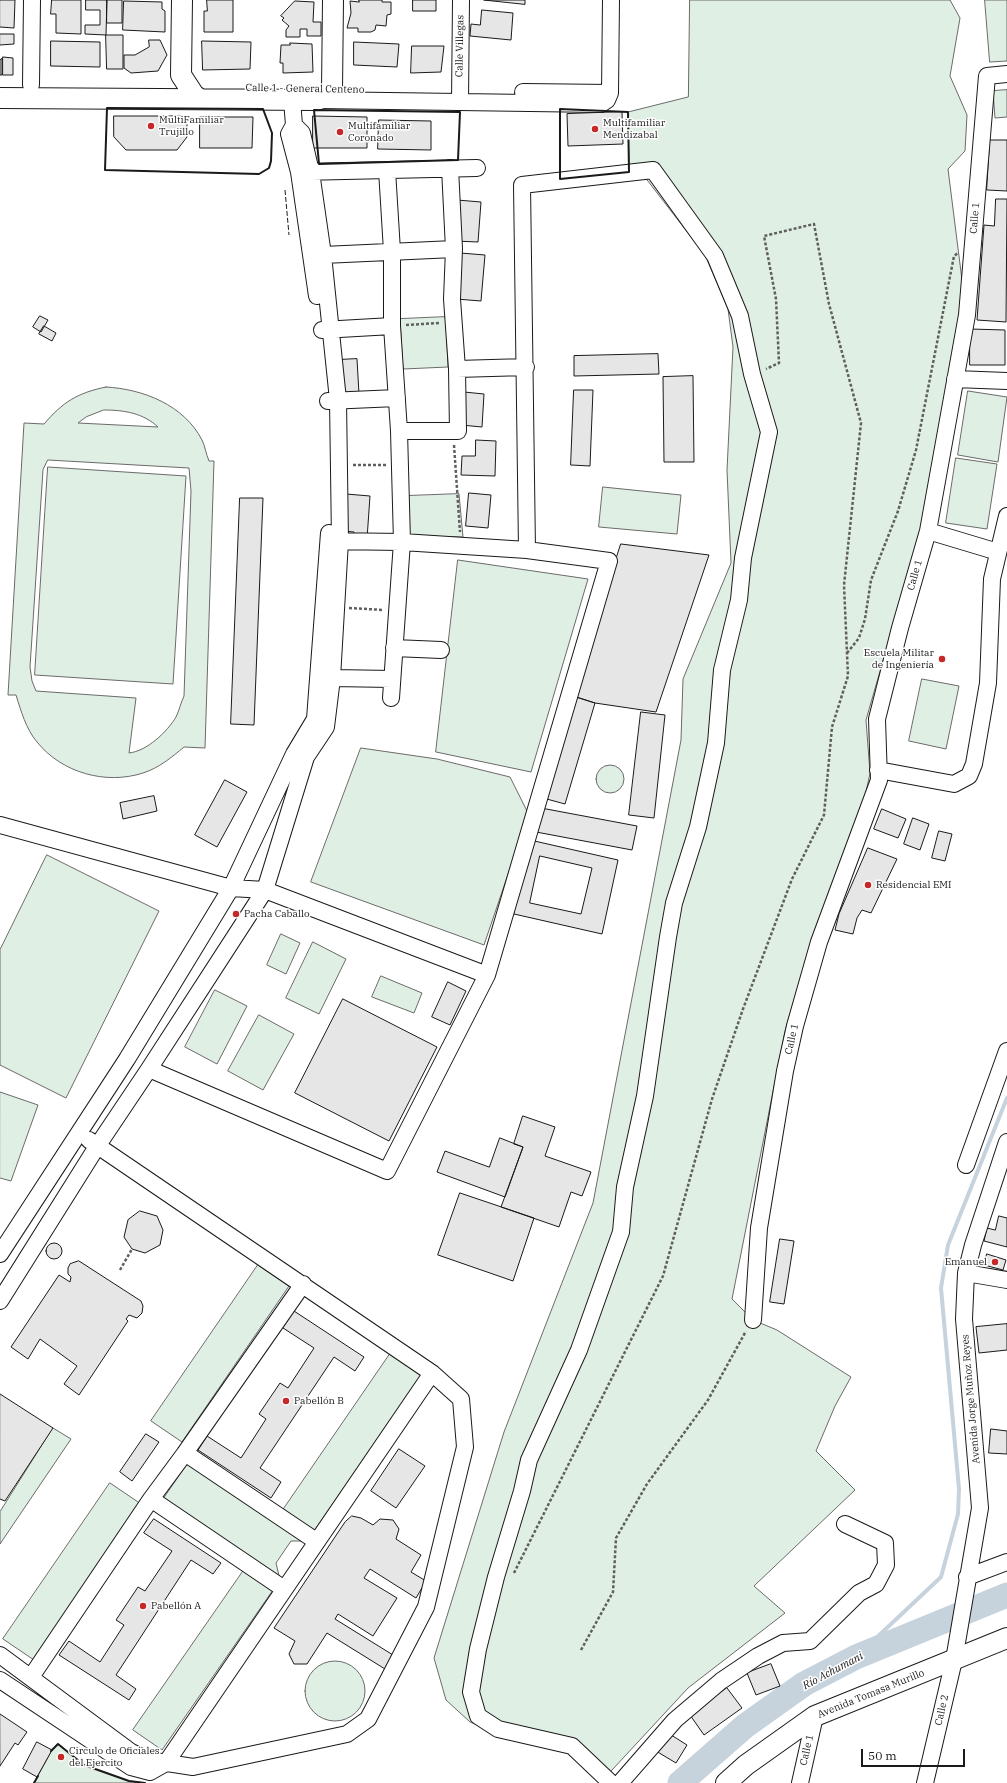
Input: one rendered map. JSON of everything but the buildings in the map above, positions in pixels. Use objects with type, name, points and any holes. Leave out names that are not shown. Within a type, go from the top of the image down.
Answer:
[{"type":"main road","points":[[182,0],[186,87]]},
{"type":"main road","points":[[324,95],[333,0]]},
{"type":"main road","name":"Calle 1 - General Centeno","points":[[0,84],[31,91],[103,92],[186,87],[324,95]]},
{"type":"main road","name":"Calle 1 - General Centeno","points":[[103,92],[186,87],[292,100],[324,95]]},
{"type":"main road","name":"Calle 1 - General Centeno","points":[[0,98],[31,91]]},
{"type":"main road","name":"Avenida Tomasa Murillo","points":[[726,1783],[746,1765],[815,1716],[1007,1638]]},
{"type":"street","points":[[31,91],[32,0]]},
{"type":"street","name":"Calle Villegas","points":[[460,97],[461,0]]},
{"type":"street","name":"Calle 1 - General Centeno","points":[[324,95],[606,99],[611,0]]},
{"type":"street","name":"Calle 1","points":[[753,1320],[759,1228],[785,1071],[795,1026],[819,942],[879,780],[877,719],[900,628],[928,531],[967,315],[987,76],[1007,74]]},
{"type":"street","points":[[292,100],[294,125],[289,134],[305,172],[323,254],[326,330]]},
{"type":"street","points":[[398,431],[458,431],[457,369],[454,322],[454,249],[450,168]]},
{"type":"street","points":[[305,172],[477,168]]},
{"type":"street","points":[[387,170],[392,251],[392,326],[397,398],[402,542],[391,698]]},
{"type":"street","points":[[527,550],[526,367],[522,185],[653,170],[715,256],[740,316],[752,374],[769,432],[743,558],[739,600],[722,670],[716,743],[698,827],[674,903],[645,1096],[624,1187],[621,1232],[579,1350],[529,1460],[522,1491],[496,1577],[478,1650],[471,1692],[478,1716],[498,1729],[572,1746],[611,1783]]},
{"type":"street","points":[[0,1254],[79,1134],[230,888],[294,754],[315,718],[334,541],[339,465],[326,330],[305,172]]},
{"type":"street","points":[[323,254],[454,249]]},
{"type":"street","points":[[326,330],[392,326]]},
{"type":"street","points":[[457,369],[526,367]]},
{"type":"street","points":[[955,379],[1007,381],[1007,378]]},
{"type":"street","points":[[333,400],[397,398]]},
{"type":"street","points":[[0,1301],[98,1145],[265,890],[306,757],[326,727],[332,678],[337,608],[334,541],[333,400]]},
{"type":"street","points":[[878,770],[954,784],[968,776],[974,764],[988,683],[992,579],[1007,516]]},
{"type":"street","points":[[928,531],[998,552]]},
{"type":"street","points":[[149,1069],[387,1171],[487,975],[609,561],[527,550],[402,542],[334,541]]},
{"type":"street","points":[[394,648],[441,650]]},
{"type":"street","points":[[332,678],[392,679]]},
{"type":"street","points":[[0,825],[230,888],[265,890],[487,975]]},
{"type":"street","points":[[966,1165],[1007,1051]]},
{"type":"street","points":[[0,1655],[131,1752],[148,1760],[193,1767],[347,1734],[368,1719],[426,1607],[465,1447],[461,1399],[432,1373],[98,1145],[79,1134]]},
{"type":"street","name":"Avenida Jorge Muñoz Reyes","points":[[954,1660],[980,1508],[965,1327],[966,1273],[977,1231],[1007,1142]]},
{"type":"street","points":[[966,1273],[1007,1280]]},
{"type":"street","points":[[31,1677],[151,1499],[185,1453],[303,1284]]},
{"type":"street","points":[[0,1680],[131,1767],[150,1772],[166,1763],[432,1373]]},
{"type":"street","points":[[185,1453],[316,1541]]},
{"type":"street","points":[[151,1499],[284,1589]]},
{"type":"street","points":[[620,1783],[675,1720],[722,1681],[758,1656],[783,1643],[810,1641],[859,1593],[876,1584],[886,1565],[885,1543],[845,1524]]},
{"type":"street","points":[[966,1584],[1007,1562]]},
{"type":"street","name":"Calle 2","points":[[925,1783],[954,1660]]},
{"type":"street","name":"Calle 1","points":[[800,1783],[815,1716]]},
{"type":"path","points":[[512,1576],[663,1276],[712,1099],[743,1009],[792,879],[824,814],[832,727],[848,676],[844,585],[861,423],[829,304],[814,224],[764,236],[776,299],[779,363],[752,374]]},
{"type":"path","points":[[847,654],[859,638],[865,620],[871,580],[898,511],[916,450],[954,256],[973,240]]},
{"type":"path","points":[[392,326],[454,322]]},
{"type":"path","points":[[458,431],[454,445],[462,546]]},
{"type":"path","points":[[339,465],[399,464]]},
{"type":"path","points":[[337,608],[397,610]]},
{"type":"path","points":[[120,1270],[132,1249]]},
{"type":"path","points":[[581,1650],[613,1592],[616,1538],[647,1484],[708,1400],[753,1320]]},
{"type":"green space","points":[[690,0],[950,0],[960,18],[950,76],[967,115],[965,151],[948,169],[962,280],[962,316],[922,525],[866,720],[870,773],[865,797],[805,963],[785,1031],[732,1299],[753,1320],[777,1330],[851,1377],[835,1406],[816,1451],[855,1490],[754,1586],[785,1613],[688,1688],[600,1783],[570,1753],[518,1741],[470,1722],[446,1700],[434,1658],[504,1432],[593,1203],[681,740],[683,679],[731,563],[727,470],[733,347],[728,309],[705,255],[644,176],[629,170],[628,112],[688,97]]},
{"type":"green space","points":[[985,0],[1007,0],[1007,61],[990,62]]},
{"type":"green space","points":[[1007,90],[1007,117],[995,118],[993,91]]},
{"type":"green space","points":[[446,317],[448,367],[403,369],[400,319]]},
{"type":"green space","points":[[106,387],[134,391],[148,395],[173,408],[185,417],[194,428],[202,440],[209,461],[214,461],[205,748],[184,747],[165,762],[149,771],[114,778],[86,774],[72,769],[47,753],[33,737],[24,720],[16,695],[8,695],[24,423],[44,424],[64,404],[96,389]],"holes":[[[104,410],[140,415],[158,427],[78,423],[86,417]],[[48,460],[189,468],[191,491],[184,696],[176,717],[172,723],[156,740],[143,749],[129,753],[136,698],[36,691],[32,681],[30,667],[43,470]]]},
{"type":"green space","points":[[968,391],[1007,397],[998,462],[958,455]]},
{"type":"green space","points":[[956,458],[997,464],[987,529],[946,523]]},
{"type":"green space","points":[[48,467],[186,476],[173,684],[35,675]]},
{"type":"green space","points":[[603,487],[681,495],[677,534],[599,527]]},
{"type":"green space","points":[[459,494],[463,537],[409,536],[406,496]]},
{"type":"green space","points":[[458,560],[588,579],[531,772],[436,752]]},
{"type":"green space","points":[[922,679],[959,686],[946,749],[909,741]]},
{"type":"green space","points":[[361,748],[437,759],[510,777],[527,811],[523,830],[484,945],[311,882]]},
{"type":"green space","points":[[610,765],[620,769],[624,779],[620,789],[610,793],[600,789],[596,779],[600,769]]},
{"type":"green space","points":[[47,855],[159,911],[66,1098],[0,1065],[0,950]]},
{"type":"green space","points":[[281,934],[300,943],[286,974],[267,965]]},
{"type":"green space","points":[[313,942],[346,959],[319,1014],[286,998]]},
{"type":"green space","points":[[381,976],[422,993],[414,1013],[372,997]]},
{"type":"green space","points":[[215,990],[247,1006],[217,1064],[185,1047]]},
{"type":"green space","points":[[259,1015],[294,1034],[263,1090],[228,1071]]},
{"type":"green space","points":[[0,1092],[38,1105],[11,1181],[0,1178]]},
{"type":"green space","points":[[258,1265],[289,1286],[182,1442],[151,1421]]},
{"type":"green space","points":[[390,1354],[421,1375],[314,1531],[283,1510]]},
{"type":"green space","points":[[53,1428],[71,1439],[0,1544],[0,1512]]},
{"type":"green space","points":[[189,1462],[306,1541],[291,1541],[276,1563],[280,1580],[162,1501]]},
{"type":"green space","points":[[110,1483],[141,1504],[34,1660],[3,1639]]},
{"type":"green space","points":[[244,1570],[273,1590],[162,1750],[133,1730]]},
{"type":"green space","points":[[329,1661],[341,1661],[357,1669],[363,1679],[365,1691],[363,1703],[357,1713],[341,1721],[329,1721],[313,1713],[305,1697],[305,1685],[313,1669]]},
{"type":"green space","name":"Circulo de Oficiales del Ejercito","points":[[58,1744],[84,1765],[129,1781],[145,1783],[34,1783],[52,1750]]},
{"type":"waterway","points":[[856,1657],[941,1577],[958,1514],[959,1489],[941,1288],[948,1245],[1007,1098]]},
{"type":"waterway","name":"Río Achumani","points":[[680,1783],[745,1726],[804,1684],[856,1657],[1007,1595]]},
{"type":"fence","points":[[285,190],[289,235]]},
{"type":"wall","points":[[107,108],[263,109],[272,133],[271,161],[269,168],[259,174],[105,170],[107,108]]},
{"type":"wall","points":[[560,109],[628,112],[629,172],[560,179],[560,109]]},
{"type":"wall","points":[[314,110],[460,112],[458,160],[319,164],[314,110]]},
{"type":"wall","points":[[51,1751],[58,1744],[84,1765],[129,1781],[145,1783]]},
{"type":"wall","points":[[34,1783],[38,1776]]},
{"type":"place","name":"MultiFamiliar Trujillo","points":[[151,126]]},
{"type":"place","name":"Multifamiliar Mendizabal","points":[[595,129]]},
{"type":"place","name":"Multifamiliar Coronado","points":[[340,132]]},
{"type":"place","name":"Escuela Militar de Ingeniería","points":[[942,659]]},
{"type":"place","name":"Residencial EMI","points":[[868,885]]},
{"type":"place","name":"Pacha Caballo","points":[[236,914]]},
{"type":"place","name":"Emanuel","points":[[995,1262]]},
{"type":"place","name":"Pabellón B","points":[[286,1401]]},
{"type":"place","name":"Pabellón A","points":[[143,1606]]},
{"type":"place","name":"Circulo de Oficiales del Ejercito","points":[[61,1757]]}]
